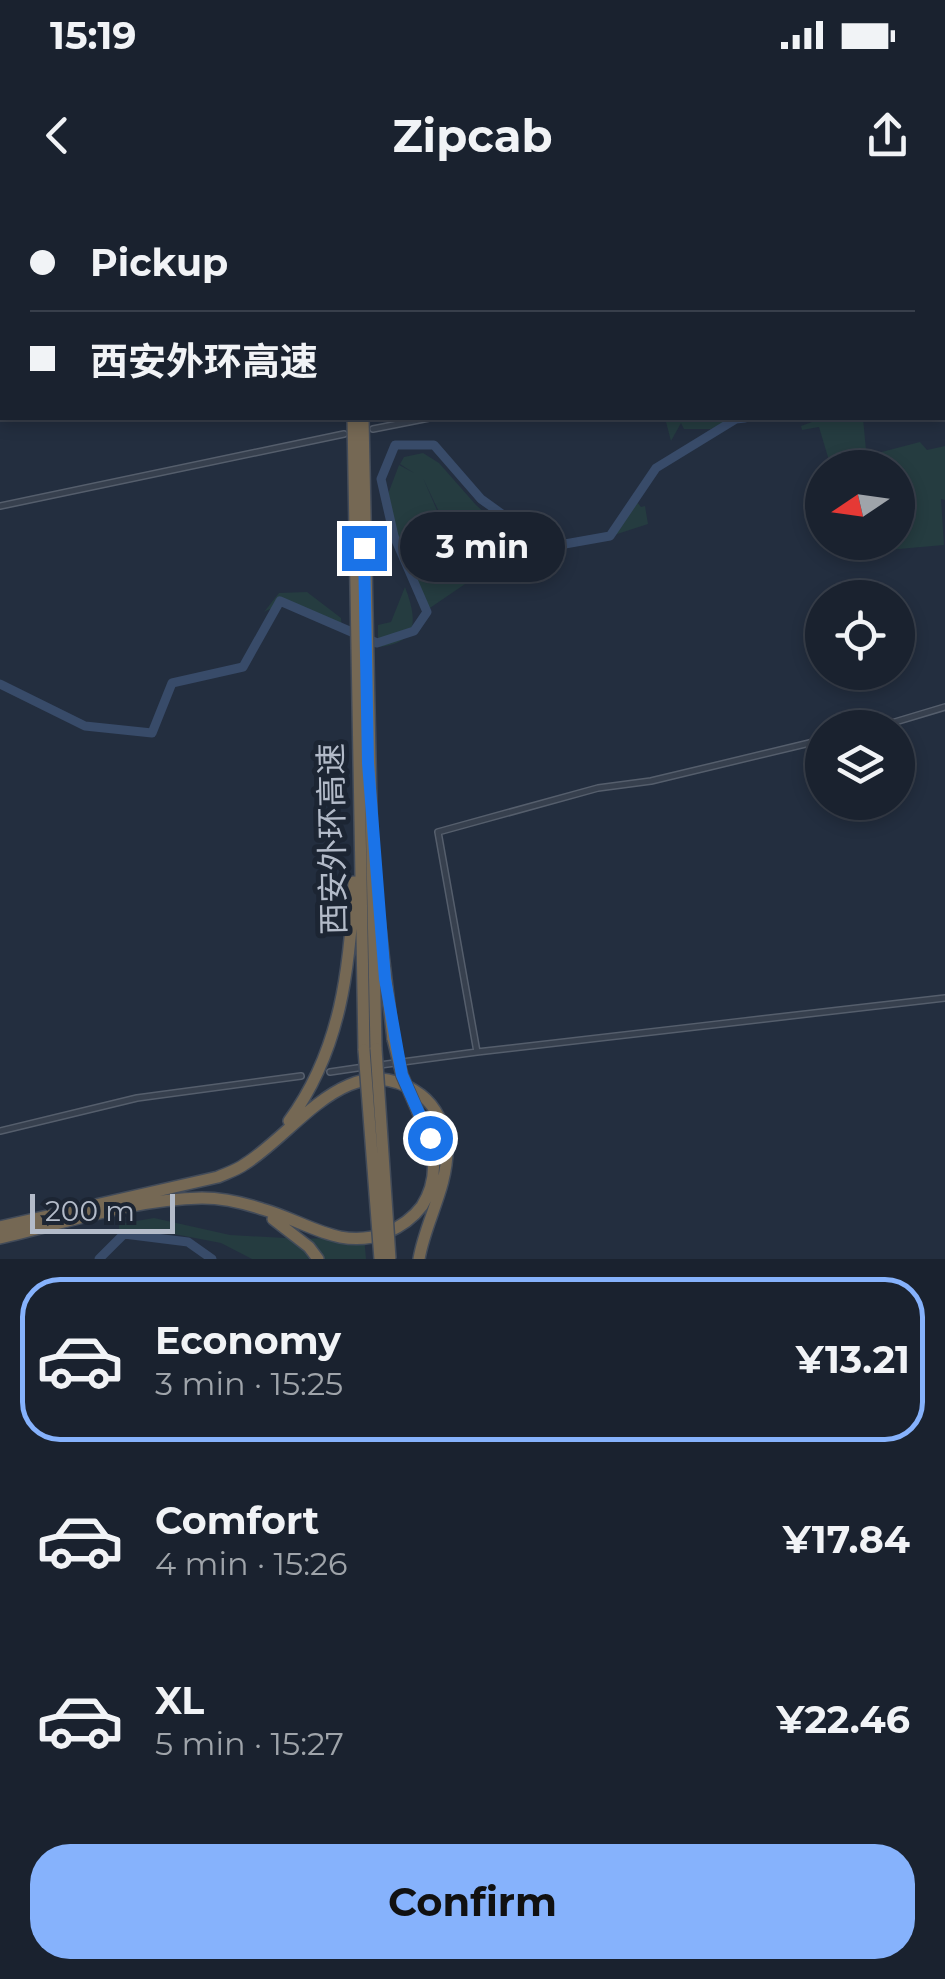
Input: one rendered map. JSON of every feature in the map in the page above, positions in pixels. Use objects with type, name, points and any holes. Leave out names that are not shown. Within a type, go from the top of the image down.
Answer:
[{"type":"highway","name":"西安外环高速","points":[[354,420],[370,1050],[380,1259]]},
{"type":"highway","name":"西安外环高速","points":[[360,614],[362,420]]},
{"type":"highway","points":[[0,1238],[118,1210],[186,1199],[229,1201],[264,1209],[339,1239],[374,1237],[393,1230],[419,1210],[432,1180],[435,1158],[402,1075],[393,1038],[363,762]]},
{"type":"highway","points":[[263,1150],[305,1095],[338,1019],[349,972],[363,762]]},
{"type":"highway","name":"西安外环高速","points":[[370,1050],[390,1259]]},
{"type":"highway","points":[[0,1228],[186,1186],[244,1165],[335,1090],[370,1080],[393,1082],[428,1100],[437,1114],[447,1147],[446,1170],[419,1259]]},
{"type":"highway","points":[[229,1201],[264,1214],[309,1247],[318,1259]]},
{"type":"street","points":[[373,428],[418,420]]},
{"type":"street","points":[[0,506],[344,434]]},
{"type":"street","points":[[915,716],[945,707]]},
{"type":"street","points":[[477,1052],[438,832],[598,788],[651,782],[805,744]]},
{"type":"street","points":[[330,1072],[945,998]]},
{"type":"street","points":[[0,1131],[138,1098],[300,1076]]},
{"type":"green space","points":[[666,420],[735,420],[711,429],[684,429],[681,423],[671,441]]},
{"type":"green space","points":[[818,420],[863,420],[866,450],[826,450],[819,427],[802,430],[801,426]]},
{"type":"green space","points":[[920,442],[927,450],[945,446],[945,500],[941,499],[944,545],[915,548],[915,450],[889,450]]},
{"type":"green space","points":[[423,453],[439,463],[476,505],[527,551],[509,546],[484,547],[464,565],[423,478],[468,582],[424,612],[415,579],[386,511],[399,465],[414,473],[400,464],[404,457]]},
{"type":"green space","points":[[636,501],[645,506],[648,524],[611,536]]},
{"type":"green space","points":[[405,587],[412,609],[412,627],[402,640],[378,647],[378,625],[391,622]]},
{"type":"green space","points":[[307,592],[341,618],[342,630],[295,605],[264,612],[279,593]]},
{"type":"green space","points":[[154,1218],[230,1235],[303,1239],[364,1236],[366,1259],[318,1259],[304,1250],[309,1259],[252,1259],[221,1243],[153,1230],[119,1232],[119,1224]]},
{"type":"waterway","points":[[0,684],[85,726],[152,733],[172,683],[243,667],[280,601],[377,643],[414,631],[427,612],[394,536],[381,479],[395,445],[434,445],[481,499],[548,547],[610,536],[656,468],[734,420]]},
{"type":"waterway","points":[[99,1259],[124,1234],[188,1242],[212,1259]]},
{"type":"route","points":[[364,548],[368,763],[385,979],[402,1075],[430,1138]]}]
